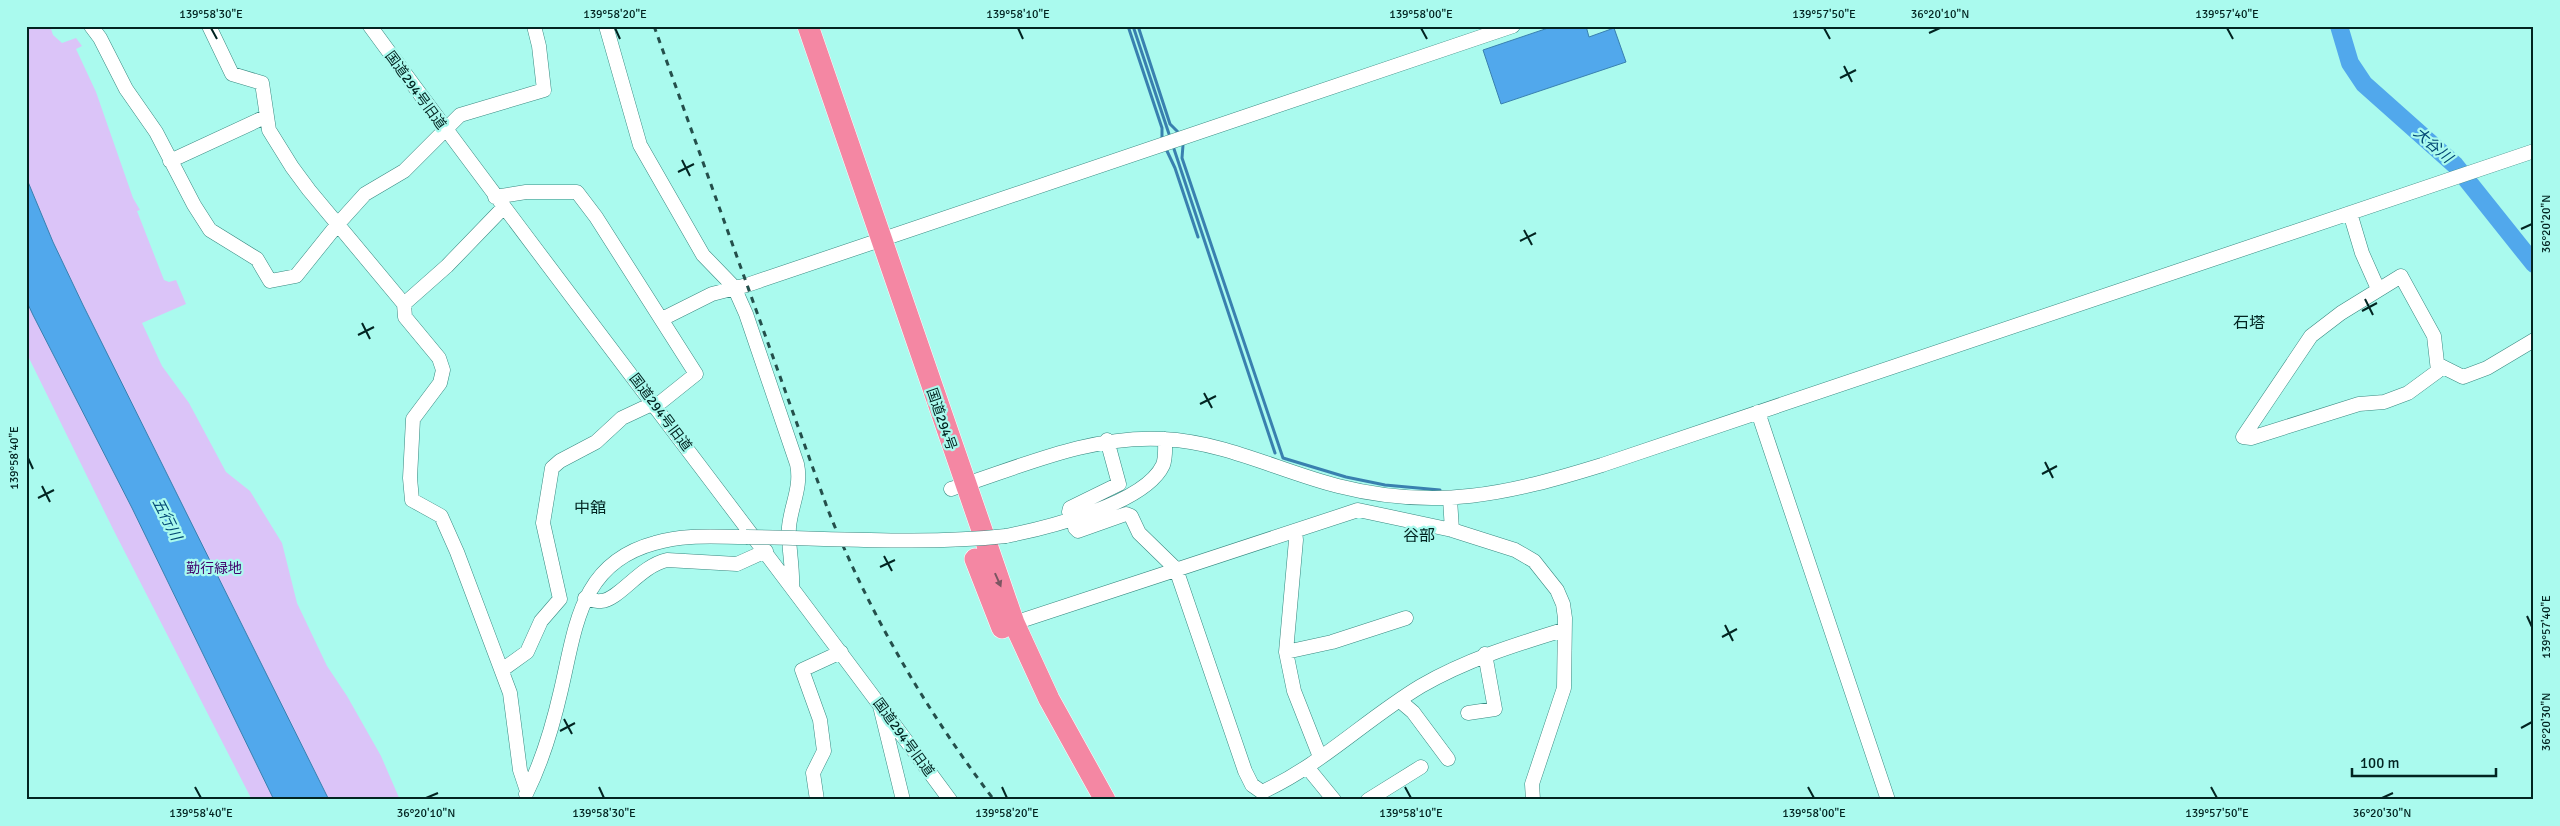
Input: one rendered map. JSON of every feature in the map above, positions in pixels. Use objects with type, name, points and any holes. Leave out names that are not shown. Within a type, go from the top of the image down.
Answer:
[{"type":"highway","name":"国道294号","points":[[794,26],[874,241],[958,487],[1002,628],[1038,705],[1090,800]]},
{"type":"highway","name":"国道294号","points":[[808,26],[874,241]]},
{"type":"highway","name":"国道294号","points":[[958,487],[1014,623],[1049,700],[1105,800]]},
{"type":"street","points":[[91,26],[100,38],[126,89],[156,132],[170,161],[210,230],[257,259],[270,281],[296,276],[365,194],[404,171],[460,115],[544,90],[539,46],[534,26]]},
{"type":"street","points":[[209,26],[232,74],[262,83],[266,103],[265,117],[269,130],[292,167],[337,225],[404,304],[405,317],[439,358],[443,370],[440,383],[413,420],[410,478],[412,500],[441,516],[502,670],[510,693],[525,796]]},
{"type":"street","name":"国道294号旧道","points":[[370,26],[503,208],[766,550],[950,800]]},
{"type":"street","points":[[606,26],[640,145],[704,255],[734,287],[746,314],[800,475],[789,526],[793,564],[792,586]]},
{"type":"street","points":[[662,319],[712,294],[746,285],[1513,26]]},
{"type":"street","points":[[170,161],[265,117]]},
{"type":"street","points":[[958,487],[1087,444],[1107,440],[1165,439],[1219,447],[1338,486],[1401,497],[1450,499],[1509,492],[1602,466],[2534,151]]},
{"type":"street","points":[[495,197],[526,192],[576,192],[596,217],[696,374],[655,404],[622,418],[596,442],[560,461],[552,468],[543,523],[549,558],[561,596],[541,621],[528,652],[502,670]]},
{"type":"street","points":[[404,304],[447,266],[503,208]]},
{"type":"street","points":[[2350,213],[2362,253],[2378,290]]},
{"type":"street","points":[[2402,276],[2434,336],[2439,364],[2438,371],[2408,393],[2384,402],[2359,404],[2251,438],[2243,437],[2311,336],[2341,313],[2402,276]]},
{"type":"street","points":[[2439,364],[2463,377],[2487,368],[2534,340]]},
{"type":"street","points":[[1758,412],[1888,800]]},
{"type":"street","points":[[525,796],[551,728],[577,617],[585,598],[608,569],[639,548],[673,539],[746,537],[972,540],[1006,536],[1052,525],[1131,496],[1144,488],[1163,464],[1165,439]]},
{"type":"street","points":[[1069,512],[1070,508],[1119,484],[1107,440]]},
{"type":"street","points":[[1450,499],[1452,530]]},
{"type":"street","points":[[1014,623],[1358,510],[1452,530],[1515,550],[1534,561],[1557,590],[1564,604],[1564,688],[1532,784],[1533,800]]},
{"type":"street","points":[[1074,528],[1078,531],[1126,514],[1130,516],[1139,533],[1176,569],[1245,771],[1252,785],[1262,792],[1308,767],[1420,687],[1485,654],[1563,630]]},
{"type":"street","points":[[1295,531],[1286,652],[1294,691],[1320,757]]},
{"type":"street","points":[[585,598],[598,601],[614,596],[646,568],[657,562],[667,560],[737,564],[766,550]]},
{"type":"street","points":[[1286,652],[1332,642],[1406,618]]},
{"type":"street","points":[[817,800],[813,773],[824,751],[820,720],[802,670],[841,652]]},
{"type":"street","points":[[1468,713],[1495,709],[1485,654]]},
{"type":"street","points":[[1400,701],[1413,712],[1448,760]]},
{"type":"street","points":[[878,702],[903,800]]},
{"type":"street","points":[[1368,800],[1421,766]]},
{"type":"street","points":[[1308,767],[1334,800]]},
{"type":"green space","name":"勤行緑地","points":[[26,26],[50,26],[53,35],[62,43],[76,38],[82,46],[76,49],[96,92],[133,198],[140,210],[137,211],[164,280],[169,282],[176,280],[186,304],[142,323],[162,366],[189,403],[226,472],[250,491],[282,543],[297,603],[327,666],[347,696],[381,756],[400,800],[252,800],[113,529],[26,352]]},
{"type":"water","points":[[1554,26],[1586,26],[1589,37],[1614,28],[1626,62],[1501,104],[1483,50]]},
{"type":"water","name":"五行川","points":[[26,177],[53,242],[83,305],[329,800],[274,800],[132,508],[33,315],[26,300]]},
{"type":"waterway","points":[[1128,26],[1162,128],[1162,138]]},
{"type":"waterway","points":[[1133,26],[1170,137]]},
{"type":"waterway","points":[[1138,26],[1170,124],[1179,133]]},
{"type":"waterway","name":"大谷川","points":[[2339,26],[2350,63],[2364,84],[2455,165],[2534,264]]},
{"type":"waterway","points":[[1183,145],[1182,158],[1283,458],[1346,477],[1385,485],[1440,490]]},
{"type":"waterway","points":[[1173,146],[1275,453]]},
{"type":"waterway","points":[[1167,151],[1175,168],[1198,237]]},
{"type":"railway","points":[[654,26],[828,510],[844,549],[901,661],[945,731],[994,800]]},
{"type":"district","name":"石塔","points":[[2249,322]]},
{"type":"district","name":"中舘","points":[[590,507]]},
{"type":"district","name":"谷部","points":[[1419,535]]}]
